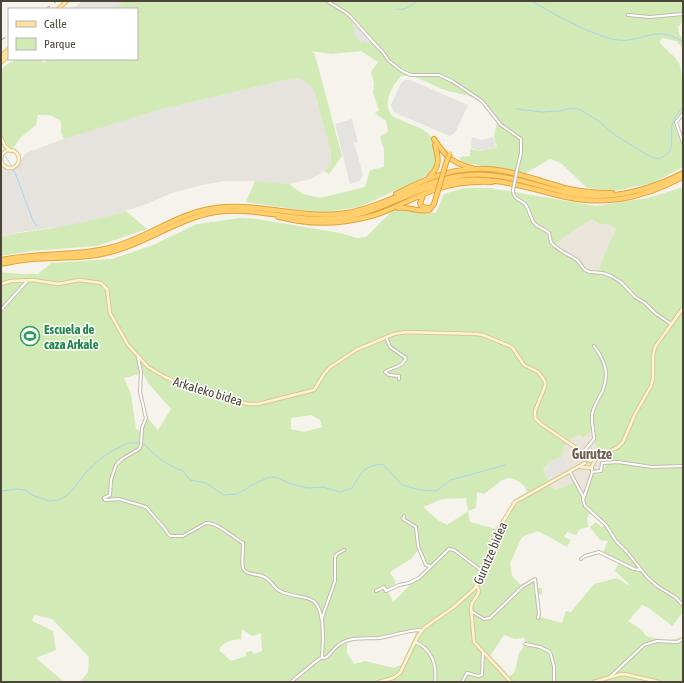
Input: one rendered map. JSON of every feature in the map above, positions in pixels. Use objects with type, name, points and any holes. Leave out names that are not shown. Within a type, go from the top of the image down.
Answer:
[{"type":"highway","points":[[426,179],[436,170],[438,161],[434,139],[440,149],[459,164],[474,168],[506,172],[574,190],[625,194]]},
{"type":"highway","points":[[251,211],[258,214],[319,223],[355,220],[403,207],[424,211],[429,210],[432,207],[437,194],[450,152]]},
{"type":"highway","points":[[382,202],[385,199],[426,179],[449,172],[474,168]]},
{"type":"highway","points":[[1,260],[28,256],[86,252],[111,247],[129,242],[187,215],[214,208],[234,206],[254,207],[326,215],[355,211],[439,180],[455,177],[480,175],[513,178],[576,195],[603,196],[625,194],[653,187],[683,173]]},
{"type":"highway","points":[[1,264],[99,255],[132,245],[179,223],[216,212],[251,211],[306,218],[334,219],[370,212],[423,190],[450,182],[483,179],[512,183],[570,198],[613,200],[643,195],[683,177]]},
{"type":"highway","points":[[393,209],[424,194],[447,186],[463,183],[484,182],[512,183]]},
{"type":"highway","points":[[424,194],[420,201],[421,205],[426,209],[432,207]]},
{"type":"main road","points":[[59,8],[67,1]]},
{"type":"main road","points":[[1,62],[8,53]]},
{"type":"street","points":[[327,1],[345,12],[382,50],[389,61],[402,71],[411,75],[433,75],[444,77],[482,101],[501,125],[521,139],[521,153],[513,194],[515,198],[524,203],[528,208],[535,224],[549,233],[554,245],[565,252],[569,257],[578,261],[585,270],[607,274],[619,280],[635,297],[645,303],[655,313],[671,324]]},
{"type":"street","points":[[628,15],[650,18],[683,14]]},
{"type":"street","points":[[683,114],[676,122],[683,143]]},
{"type":"street","points":[[1,138],[4,144],[18,155],[18,163],[12,168],[3,166],[1,159],[8,151],[12,151]]},
{"type":"street","points":[[4,144],[4,154]]},
{"type":"street","points":[[1,310],[28,280]]},
{"type":"street","name":"Arkaleko bidea","points":[[1,284],[11,281],[28,280],[58,284],[79,280],[96,282],[105,286],[108,292],[110,313],[128,345],[138,358],[154,371],[174,381],[206,390],[233,400],[253,404],[314,390],[329,368],[356,350],[399,332],[477,334],[512,347],[524,365],[538,372],[545,382],[545,386],[534,412],[536,420],[585,456]]},
{"type":"street","points":[[578,468],[619,446],[624,441],[633,416],[652,383],[654,350],[658,342],[683,308]]},
{"type":"street","points":[[386,337],[390,347],[406,358],[398,368],[385,372],[389,375],[399,376],[399,379]]},
{"type":"street","points":[[590,468],[585,463],[585,450],[594,439],[592,414],[594,406],[604,386],[606,377],[604,360],[594,346]]},
{"type":"street","points":[[138,358],[141,372],[140,392],[146,414],[142,428],[140,447],[119,462],[111,480],[110,495],[104,498],[105,500],[119,499],[146,507],[171,536],[183,536],[206,523],[222,529],[243,543],[243,567],[245,571],[250,574],[265,577],[280,591],[307,598],[315,602],[319,608],[322,622],[322,658]]},
{"type":"street","points":[[585,456],[590,461],[590,468],[589,483],[583,502],[587,508],[606,525],[616,541],[641,570],[654,583],[675,597],[683,605]]},
{"type":"street","points":[[590,468],[596,458]]},
{"type":"street","points":[[578,468],[590,468],[602,471],[602,463],[618,462],[652,467],[683,466]]},
{"type":"street","name":"Gurutze bidea","points":[[379,682],[393,678],[400,672],[420,631],[465,599],[477,586],[498,530],[515,502],[578,468]]},
{"type":"street","points":[[570,472],[584,498]]},
{"type":"street","points":[[404,516],[404,519],[416,527],[418,546],[425,563],[428,566],[431,566]]},
{"type":"street","points":[[376,591],[384,587],[386,591],[419,578],[446,551],[450,549],[482,572]]},
{"type":"street","points":[[322,622],[335,581],[337,554],[344,550]]},
{"type":"street","points":[[581,559],[585,556],[599,552],[634,569],[641,570]]},
{"type":"street","points":[[470,611],[484,619],[490,618],[522,587],[535,579],[539,614],[538,618]]},
{"type":"street","points":[[477,586],[479,591],[478,596],[472,603],[470,611],[474,642],[512,682]]},
{"type":"street","points":[[474,589],[477,591],[478,596]]},
{"type":"street","points":[[291,682],[310,668],[317,660],[327,657],[339,644],[344,642],[360,638],[380,638],[404,631],[420,631]]},
{"type":"street","points":[[610,677],[644,645],[657,642],[677,642],[683,639]]},
{"type":"street","points":[[415,642],[423,646],[430,654],[435,668],[435,682]]},
{"type":"street","points":[[525,644],[540,647],[550,652],[554,666],[554,682]]},
{"type":"street","points":[[462,682],[467,673],[472,673],[478,676],[482,675],[483,652]]},
{"type":"street","points":[[594,682],[624,674],[659,682]]},
{"type":"shaded area","points":[[82,1],[124,1],[115,8],[74,8]]},
{"type":"shaded area","points":[[355,22],[371,41],[366,44],[364,41],[361,43],[353,33],[356,30],[352,25]]},
{"type":"shaded area","points":[[294,78],[302,79],[314,90],[331,153],[330,166],[311,179],[289,184],[251,181],[225,181],[202,185],[172,193],[144,205],[110,216],[67,226],[20,232],[1,237],[1,168],[12,170],[17,168],[26,153],[69,137],[158,110]]},
{"type":"shaded area","points":[[405,80],[410,80],[468,105],[455,133],[450,136],[393,112],[391,105],[401,83]]},
{"type":"shaded area","points":[[352,119],[358,142],[354,143],[363,174],[360,181],[350,184],[335,124]]},
{"type":"shaded area","points":[[472,137],[481,140],[481,142],[482,140],[493,137],[496,147],[483,151],[482,149],[481,151],[471,148]]},
{"type":"shaded area","points":[[592,219],[599,224],[607,224],[616,228],[598,270],[589,272],[556,245],[564,237]]},
{"type":"shaded area","points":[[591,430],[599,455],[604,455],[607,463],[601,474],[593,475],[586,495],[556,490],[551,487],[543,469],[550,461],[561,457],[563,448],[568,439]]},
{"type":"shaded area","points":[[564,459],[568,470],[547,479],[546,471],[549,464]]},
{"type":"green space","points":[[124,1],[683,1],[683,21],[678,27],[680,36],[683,38],[683,48],[676,41],[663,38],[660,40],[660,43],[675,57],[679,63],[682,74],[683,113],[676,121],[675,126],[683,149],[683,167],[653,183],[614,191],[587,188],[561,163],[550,159],[526,173],[460,162],[460,157],[470,156],[470,149],[481,151],[497,147],[494,137],[497,122],[484,100],[442,89],[412,76],[401,76],[391,91],[388,108],[394,117],[422,129],[429,134],[436,152],[437,162],[433,171],[419,180],[359,207],[323,212],[246,202],[255,181],[289,184],[303,194],[320,198],[365,187],[370,170],[384,167],[384,149],[380,137],[388,132],[386,121],[375,113],[379,110],[373,93],[374,83],[371,72],[378,62],[361,51],[332,54],[310,51],[314,53],[316,59],[342,156],[329,174],[324,171],[330,166],[331,153],[314,90],[305,81],[294,78],[158,110],[64,139],[61,132],[61,121],[50,115],[38,115],[36,125],[20,138],[14,147],[9,148],[1,134],[1,70],[9,63],[18,60],[40,60],[46,62],[46,60],[138,60],[138,8],[115,8]]},
{"type":"green space","points":[[683,187],[683,612],[672,626],[649,608],[642,605],[628,621],[642,630],[646,636],[667,641],[683,637],[683,682],[80,682],[88,672],[89,657],[52,619],[35,615],[32,621],[53,631],[56,650],[36,658],[64,682],[1,682],[1,272],[38,274],[51,263],[112,259],[153,245],[197,224],[241,218],[257,219],[340,233],[357,238],[366,237],[393,210],[402,208],[436,213],[444,194],[464,188],[490,188],[596,206],[648,198]],"holes":[[[592,219],[599,224],[607,224],[616,228],[598,270],[589,272],[556,245],[564,237]],[[143,373],[148,383],[171,409],[158,430],[146,416],[141,432],[136,429],[131,394],[124,378]],[[311,415],[320,420],[322,427],[304,432],[291,429],[291,418]],[[591,431],[599,455],[604,455],[607,463],[601,474],[593,475],[585,495],[581,495],[576,482],[556,490],[551,487],[543,469],[550,461],[562,457],[566,443],[568,440],[579,435],[584,437]],[[509,478],[518,481],[524,486],[527,492],[515,499],[496,529],[470,522],[468,511],[476,508],[477,492],[484,494],[502,480]],[[466,498],[468,511],[447,525],[438,520],[423,507],[442,499]],[[592,510],[606,524],[602,527],[596,522],[590,527],[600,540],[608,541],[603,553],[620,561],[615,571],[628,583],[629,586],[617,578],[594,584],[571,612],[566,611],[562,623],[540,617],[538,595],[542,594],[542,588],[538,588],[537,577],[521,585],[512,576],[510,563],[522,537],[538,531],[567,547],[571,540],[564,537],[567,532],[576,535],[580,529],[588,527],[587,518]],[[419,549],[427,568],[393,602],[387,589],[396,583],[390,572],[411,559]],[[242,629],[253,636],[261,633],[262,651],[254,654],[252,651],[246,652],[246,656],[231,661],[219,650],[225,643],[241,640]],[[406,631],[417,631],[401,665],[394,668],[365,661],[354,664],[347,653],[347,642],[361,638],[377,638]],[[504,635],[515,639],[524,638],[526,644],[519,653],[515,671],[509,677],[502,667],[490,656]]]},
{"type":"green space","points":[[126,211],[147,229],[97,246],[31,251],[1,256],[1,237],[69,225]]},
{"type":"waterway","points":[[396,9],[408,8],[417,1]]},
{"type":"waterway","points":[[532,1],[581,28],[612,39],[631,40],[655,34],[663,34],[673,36],[683,42]]},
{"type":"waterway","points":[[516,109],[542,112],[560,111],[570,108],[579,109],[597,120],[615,135],[649,156],[658,159],[664,156],[671,148],[673,122],[683,106]]},
{"type":"waterway","points":[[5,156],[11,165]]},
{"type":"waterway","points":[[13,169],[33,221],[37,226]]},
{"type":"waterway","points":[[1,491],[18,489],[25,490],[32,495],[49,501],[59,500],[70,493],[87,471],[103,457],[128,443],[138,443]]},
{"type":"waterway","points":[[144,444],[163,461],[177,469],[182,470],[190,480],[206,483],[224,495],[237,494],[270,477],[278,478],[291,484],[308,488],[323,487],[340,492],[352,488],[367,468],[383,464],[402,485],[420,490],[436,491],[451,480],[505,465]]},
{"type":"railway","points":[[47,8],[57,1]]},
{"type":"railway","points":[[1,40],[8,36]]},
{"type":"place","name":"Escuela de caza Arkale","points":[[30,336]]},
{"type":"district","name":"Gurutze","points":[[592,454]]}]
